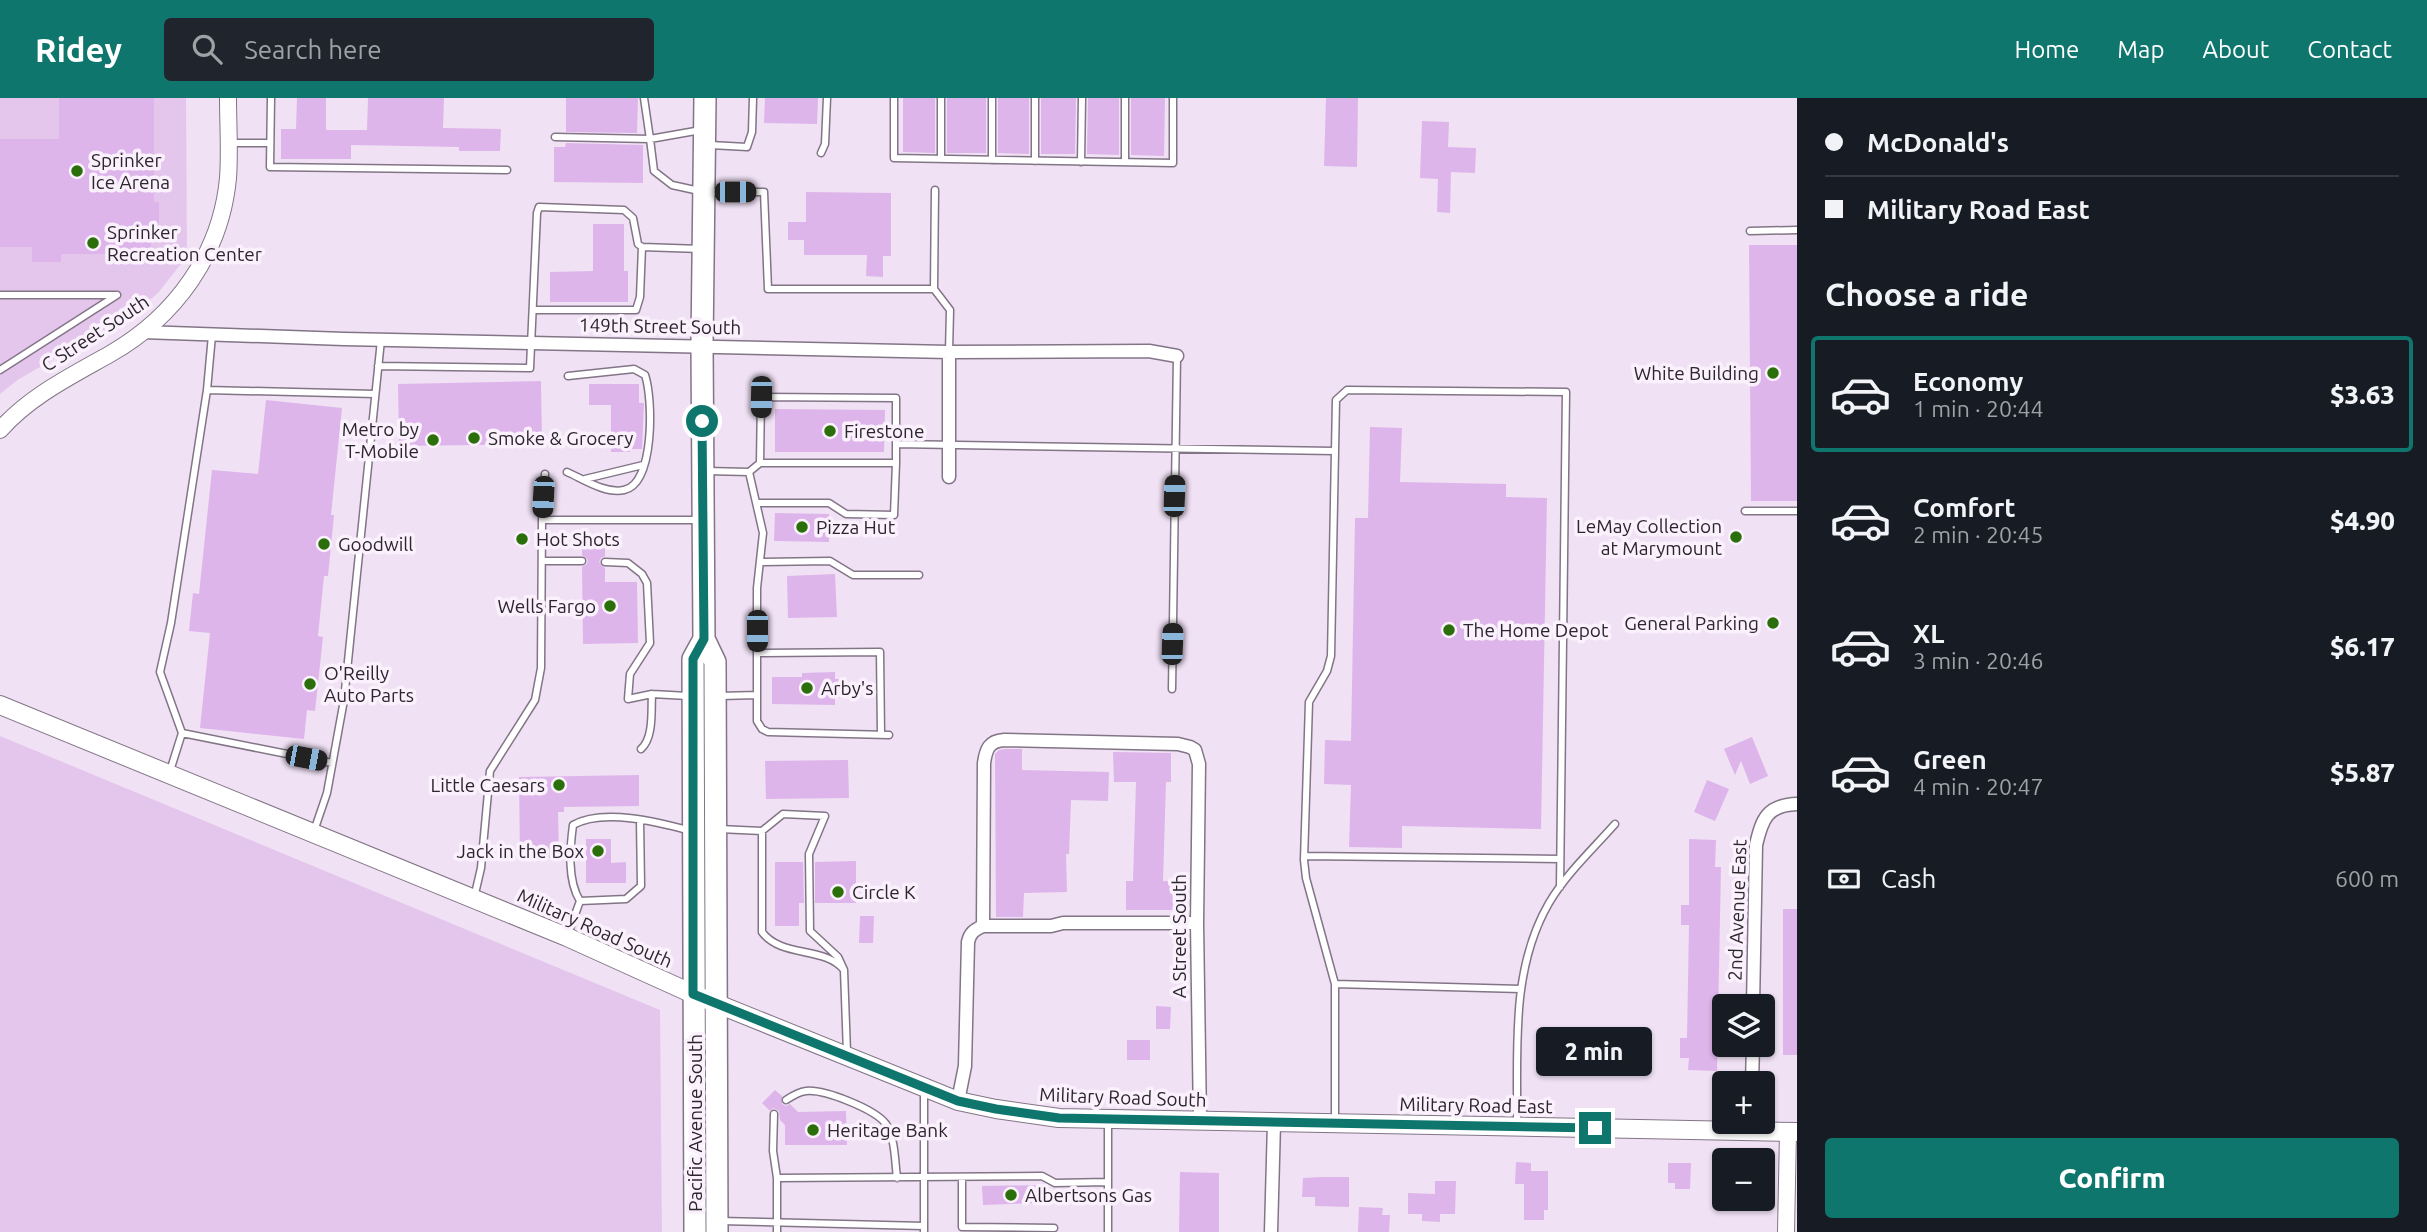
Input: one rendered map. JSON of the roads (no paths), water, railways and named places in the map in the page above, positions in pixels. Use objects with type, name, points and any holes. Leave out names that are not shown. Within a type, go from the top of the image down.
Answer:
[{"type":"main road","name":"Pacific Avenue South","points":[[705,98],[702,520],[704,639],[715,662],[717,1226]]},
{"type":"main road","name":"Pacific Avenue South","points":[[695,1232],[693,659],[704,639]]},
{"type":"main road","name":"Military Road South","points":[[0,705],[567,937],[693,994],[958,1101],[1059,1118],[1273,1123]]},
{"type":"main road","name":"Military Road East","points":[[1273,1123],[1517,1127],[1712,1126]]},
{"type":"street","name":"C Street South","points":[[0,429],[35,398],[142,332],[180,297],[207,255],[224,203],[228,180],[228,98]]},
{"type":"street","name":"149th Street South","points":[[142,332],[948,352],[1149,351],[1177,356]]},
{"type":"street","points":[[948,352],[948,477]]},
{"type":"street","name":"A Street South","points":[[983,926],[985,763],[989,745],[1004,740],[1147,742],[1178,744],[1195,750],[1199,764],[1197,923],[1200,1122]]},
{"type":"street","name":"2nd Avenue East","points":[[1753,994],[1756,845],[1765,816],[1778,807],[1797,804]]},
{"type":"street","points":[[958,1101],[965,1066],[970,934],[983,926],[1197,923]]},
{"type":"street","points":[[1271,1232],[1273,1123]]},
{"type":"street","name":"Military Road East","points":[[1786,1232],[1792,1132]]},
{"type":"lane","points":[[271,98],[270,167],[507,170]]},
{"type":"lane","points":[[644,98],[654,171],[672,185],[704,192],[764,192],[768,289],[934,289]]},
{"type":"lane","points":[[555,137],[705,137],[747,147],[752,132],[753,98]]},
{"type":"lane","points":[[821,153],[825,144],[827,98]]},
{"type":"lane","points":[[894,98],[894,158],[1172,163],[1172,98]]},
{"type":"lane","points":[[941,98],[941,159]]},
{"type":"lane","points":[[992,98],[992,160]]},
{"type":"lane","points":[[1035,98],[1035,161]]},
{"type":"lane","points":[[1081,162],[1082,98]]},
{"type":"lane","points":[[1125,98],[1125,162]]},
{"type":"lane","points":[[229,143],[271,143]]},
{"type":"lane","points":[[935,190],[934,289],[950,310],[948,352]]},
{"type":"lane","points":[[379,366],[530,368],[539,207],[624,210],[633,218],[638,244],[642,247],[703,249]]},
{"type":"lane","points":[[1750,231],[1797,230]]},
{"type":"lane","points":[[533,310],[636,310],[640,297],[642,247]]},
{"type":"lane","points":[[0,295],[117,295],[0,370]]},
{"type":"lane","points":[[169,775],[182,733],[160,672],[171,623],[207,390],[212,335]]},
{"type":"lane","points":[[313,833],[327,793],[344,700],[381,340]]},
{"type":"lane","points":[[1172,689],[1177,356]]},
{"type":"lane","points":[[567,472],[617,491],[628,490],[637,482],[650,441],[648,385],[645,375],[634,369],[568,376]]},
{"type":"lane","points":[[207,390],[375,394]]},
{"type":"lane","points":[[1335,1124],[1335,984],[1306,878],[1304,856],[1309,702],[1327,671],[1331,656],[1336,400],[1347,390],[1566,392],[1560,887]]},
{"type":"lane","points":[[757,503],[829,503],[846,514],[894,515],[896,398],[761,397],[760,463]]},
{"type":"lane","points":[[896,444],[1335,450]]},
{"type":"lane","points":[[702,471],[749,472],[760,463],[896,463]]},
{"type":"lane","points":[[583,479],[643,465]]},
{"type":"lane","points":[[749,472],[763,533],[757,588],[757,653],[757,721],[762,729],[768,732],[885,735],[880,652],[757,653]]},
{"type":"lane","points":[[474,899],[481,868],[490,772],[535,700],[541,668],[545,474]]},
{"type":"lane","points":[[1745,511],[1797,511]]},
{"type":"lane","points":[[542,520],[702,520]]},
{"type":"lane","points":[[542,561],[582,561]]},
{"type":"lane","points":[[760,562],[830,561],[853,575],[919,575]]},
{"type":"lane","points":[[605,562],[628,563],[642,574],[648,583],[650,643],[631,670],[628,699],[652,694],[693,696]]},
{"type":"lane","points":[[641,749],[646,745],[649,731],[652,694]]},
{"type":"lane","points":[[714,697],[757,695]]},
{"type":"lane","points":[[182,733],[332,763]]},
{"type":"lane","points":[[715,829],[762,831],[783,814],[825,816],[809,854],[810,931],[838,957],[844,971],[847,1055]]},
{"type":"lane","points":[[580,901],[573,890],[573,825],[585,818],[640,820],[692,832]]},
{"type":"lane","points":[[580,901],[626,900],[641,886],[640,820]]},
{"type":"lane","points":[[1517,1127],[1521,989],[1528,954],[1536,930],[1560,887],[1615,824]]},
{"type":"lane","points":[[762,831],[763,934],[778,945],[836,962],[844,971]]},
{"type":"lane","points":[[1304,856],[1560,859]]},
{"type":"lane","points":[[567,937],[580,901]]},
{"type":"lane","points":[[1335,984],[1521,989]]},
{"type":"lane","points":[[717,1226],[777,1223],[924,1229],[924,1089]]},
{"type":"lane","points":[[786,1100],[797,1093],[819,1091],[879,1117],[889,1132],[897,1178]]},
{"type":"lane","points":[[774,1114],[777,1232]]},
{"type":"lane","points":[[1108,1119],[1108,1232]]},
{"type":"lane","points":[[777,1178],[1042,1176],[1055,1183],[1108,1182]]},
{"type":"lane","points":[[962,1178],[962,1227],[1054,1228]]},
{"type":"place","name":"Sprinker Ice Arena","points":[[77,171]]},
{"type":"place","name":"Sprinker Recreation Center","points":[[93,243]]},
{"type":"place","name":"White Building","points":[[1773,373]]},
{"type":"place","name":"Firestone","points":[[830,431]]},
{"type":"place","name":"Smoke & Grocery","points":[[474,438]]},
{"type":"place","name":"Metro by T-Mobile","points":[[433,440]]},
{"type":"place","name":"Pizza Hut","points":[[802,527]]},
{"type":"place","name":"LeMay Collection at Marymount","points":[[1736,537]]},
{"type":"place","name":"Hot Shots","points":[[522,539]]},
{"type":"place","name":"Goodwill","points":[[324,544]]},
{"type":"place","name":"Wells Fargo","points":[[610,606]]},
{"type":"place","name":"General Parking","points":[[1773,623]]},
{"type":"place","name":"The Home Depot","points":[[1449,630]]},
{"type":"place","name":"O'Reilly Auto Parts","points":[[310,684]]},
{"type":"place","name":"Arby's","points":[[807,688]]},
{"type":"place","name":"Little Caesars","points":[[559,785]]},
{"type":"place","name":"Jack in the Box","points":[[598,851]]},
{"type":"place","name":"Circle K","points":[[838,892]]},
{"type":"place","name":"Heritage Bank","points":[[813,1130]]},
{"type":"place","name":"Albertsons Gas","points":[[1011,1195]]}]
